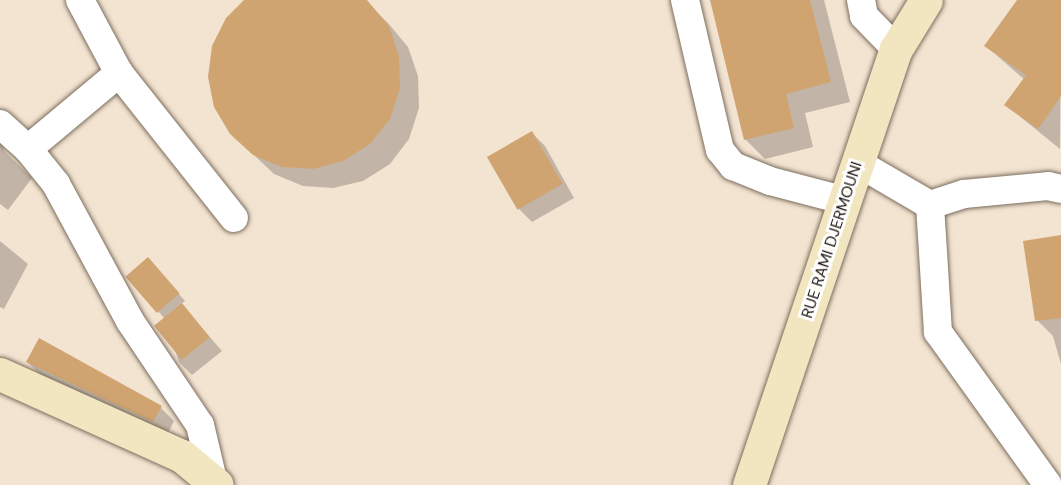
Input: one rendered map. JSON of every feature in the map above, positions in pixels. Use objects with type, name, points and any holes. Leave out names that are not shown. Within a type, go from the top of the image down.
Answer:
[{"type":"main road","name":"RUE RAMI DJERMOUNI","points":[[749,485],[896,49],[926,0]]},
{"type":"main road","points":[[0,374],[182,456],[215,483]]},
{"type":"street","points":[[80,0],[119,72],[234,218]]},
{"type":"street","points":[[685,0],[720,150],[732,166],[770,181],[846,201]]},
{"type":"street","points":[[861,0],[864,16],[896,49]]},
{"type":"street","points":[[28,149],[119,72]]},
{"type":"street","points":[[0,124],[28,149],[56,184],[130,321],[200,425],[215,483]]},
{"type":"street","points":[[858,163],[930,205],[964,194],[1048,186],[1061,189]]},
{"type":"street","points":[[930,205],[938,332],[1048,485]]},
{"type":"building","points":[[244,0],[367,0],[389,26],[399,56],[400,88],[390,119],[370,144],[343,161],[313,169],[282,167],[253,155],[230,134],[214,107],[208,77],[212,46],[226,18]]},
{"type":"building","points":[[710,0],[810,0],[831,82],[786,94],[794,128],[744,140]]},
{"type":"building","points":[[1017,0],[1061,0],[1061,96],[1038,129],[1004,105],[1026,75],[984,46]]},
{"type":"building","points":[[532,131],[562,184],[517,210],[487,157]]},
{"type":"building","points":[[1061,235],[1061,318],[1035,321],[1023,241]]},
{"type":"building","points":[[148,257],[179,293],[157,313],[125,277]]},
{"type":"building","points":[[182,303],[210,337],[182,360],[154,326]]},
{"type":"building","points":[[39,338],[162,406],[153,422],[26,362]]}]
